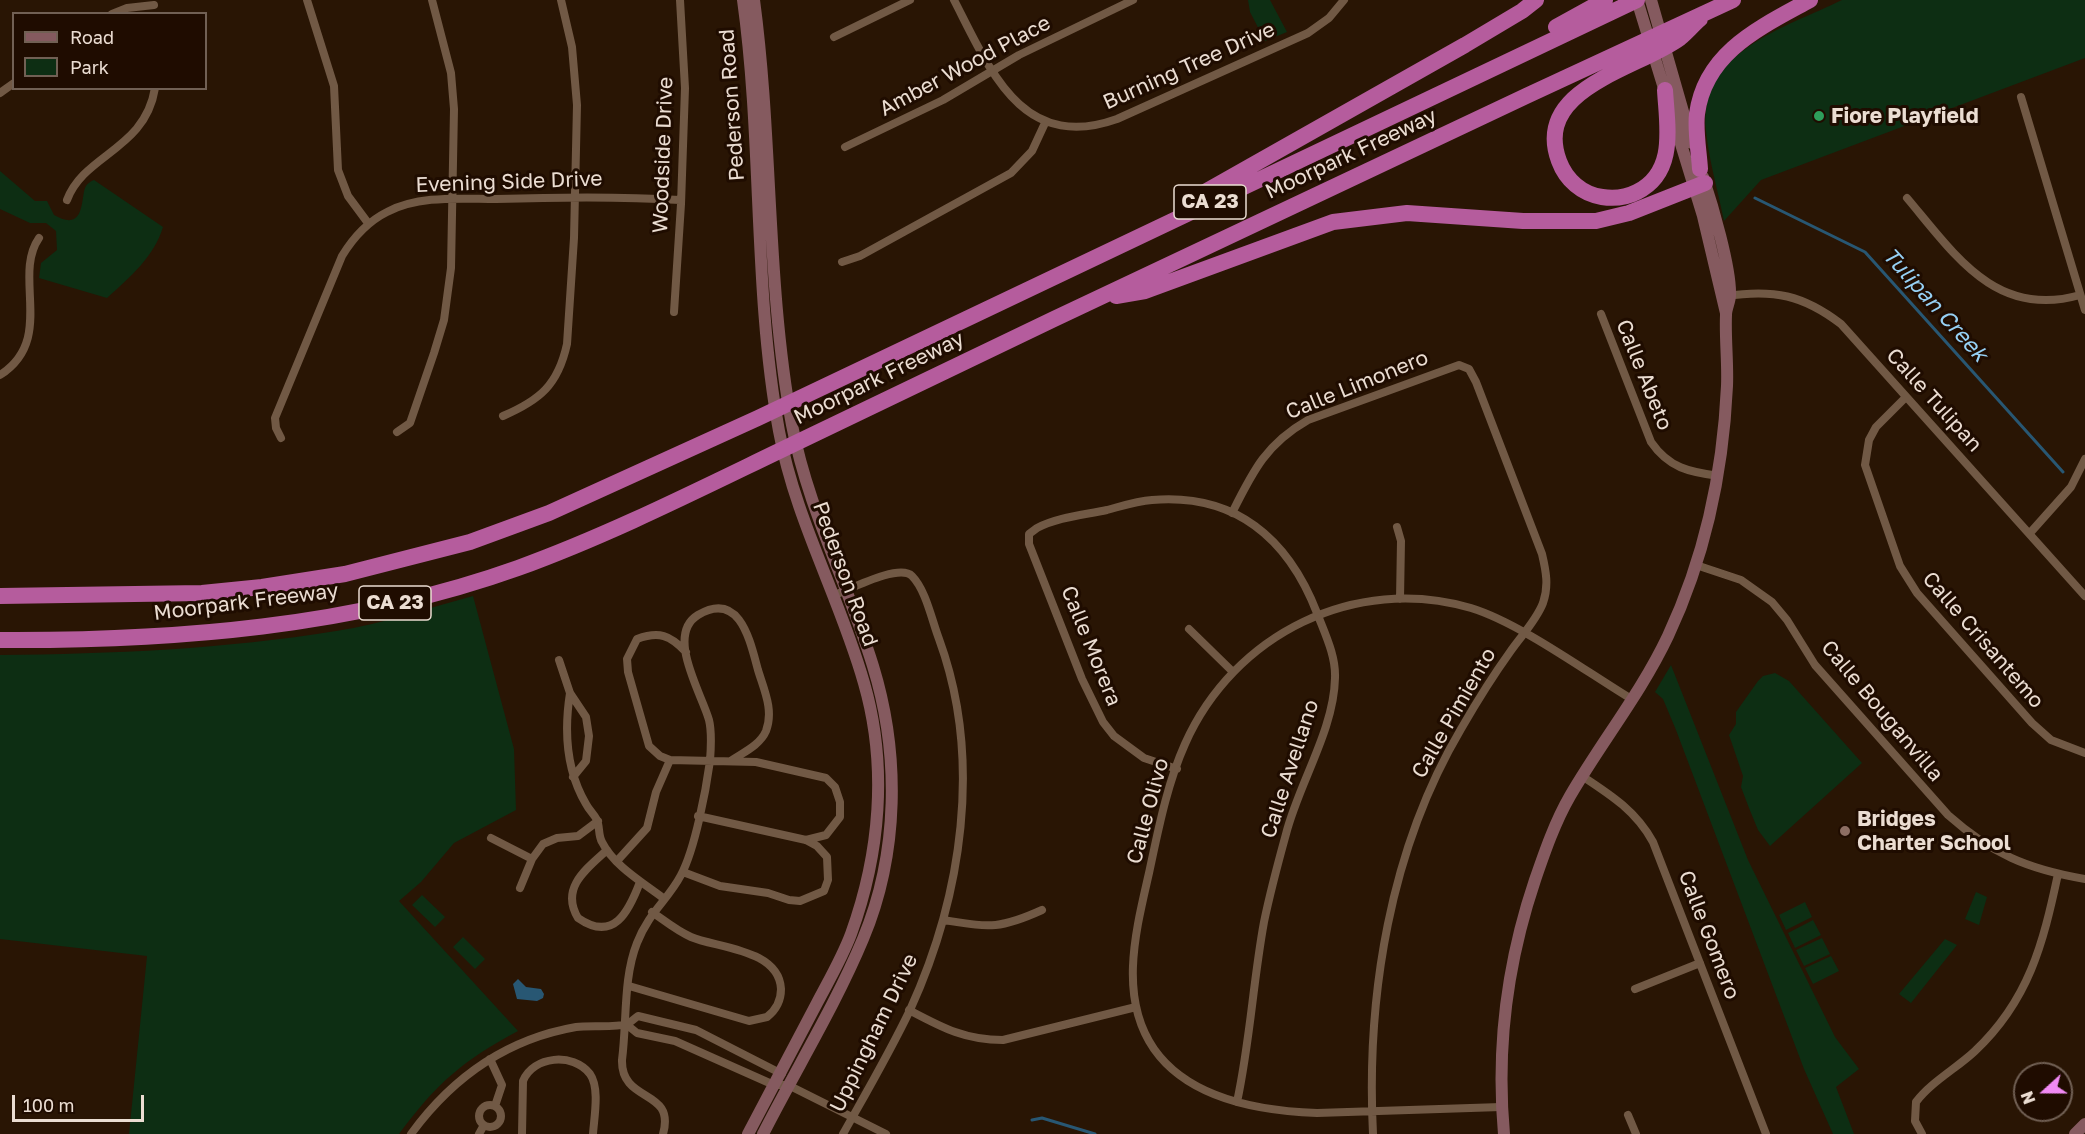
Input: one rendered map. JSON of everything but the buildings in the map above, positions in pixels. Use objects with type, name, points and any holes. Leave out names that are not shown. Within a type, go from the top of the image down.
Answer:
[{"type":"highway","points":[[1028,289],[1282,150],[1493,28],[1536,0]]},
{"type":"highway","name":"Moorpark Freeway","points":[[0,596],[202,593],[345,574],[407,560],[470,542],[549,513],[758,418],[1429,98],[1611,5],[1637,0]]},
{"type":"highway","points":[[1665,90],[1666,155],[1655,178],[1636,192],[1615,198],[1594,195],[1575,185],[1564,172],[1556,152],[1555,138],[1559,117],[1577,95],[1631,55],[1677,32],[1708,11],[1733,0]]},
{"type":"highway","points":[[1094,300],[1145,291],[1333,222],[1407,213],[1523,221],[1596,221],[1629,213],[1700,180],[1697,115],[1709,74],[1722,58],[1745,38],[1810,0]]},
{"type":"highway","name":"Moorpark Freeway","points":[[0,640],[155,637],[281,624],[376,608],[515,568],[601,534],[1094,300],[1631,55]]},
{"type":"street","points":[[307,0],[334,86],[338,170],[348,196],[369,223]]},
{"type":"street","points":[[397,432],[410,423],[444,320],[452,268],[451,200],[454,109],[451,73],[432,0]]},
{"type":"street","points":[[503,416],[539,397],[553,381],[563,361],[574,238],[576,76],[561,0]]},
{"type":"street","name":"Woodside Drive","points":[[674,312],[685,88],[680,0]]},
{"type":"street","name":"Pederson Road","points":[[743,0],[750,55],[774,394],[780,433],[793,487],[855,656],[870,709],[878,770],[876,830],[867,883],[850,936],[748,1134]]},
{"type":"street","name":"Pederson Road","points":[[754,0],[761,58],[782,367],[806,484],[872,662],[885,715],[891,771],[890,825],[880,886],[864,937],[763,1134]]},
{"type":"street","points":[[834,37],[910,0]]},
{"type":"street","name":"Burning Tree Drive","points":[[954,0],[991,72],[1014,100],[1045,123],[1079,127],[1100,125],[1117,119],[1308,33],[1329,18],[1344,0]]},
{"type":"street","name":"Amber Wood Place","points":[[845,147],[943,100],[991,72],[1133,0]]},
{"type":"street","points":[[1637,0],[1665,90],[1700,180]]},
{"type":"street","points":[[1504,1134],[1501,1107],[1503,1013],[1520,924],[1552,834],[1582,776],[1633,700],[1666,639],[1696,565],[1719,476],[1727,389],[1725,296],[1711,248],[1700,180],[1651,0]]},
{"type":"street","points":[[117,12],[127,8],[154,6]]},
{"type":"street","points":[[67,200],[72,186],[126,142],[139,128],[148,111],[154,90]]},
{"type":"street","points":[[2021,97],[2085,310]]},
{"type":"street","points":[[842,262],[861,256],[1011,173],[1032,151],[1045,123]]},
{"type":"street","name":"Evening Side Drive","points":[[282,438],[276,428],[275,418],[280,404],[342,256],[353,239],[369,223],[406,204],[451,200],[573,197],[680,200]]},
{"type":"street","points":[[1907,198],[1979,277],[2002,293],[2022,299],[2066,299],[2080,295]]},
{"type":"street","points":[[0,375],[19,356],[28,339],[32,320],[31,250],[39,238]]},
{"type":"street","name":"Calle Tulipan","points":[[1725,296],[1773,292],[1804,301],[1821,309],[1841,324],[2085,596]]},
{"type":"street","name":"Calle Abeto","points":[[1601,314],[1650,442],[1659,454],[1674,466],[1719,476]]},
{"type":"street","name":"Calle Limonero","points":[[1232,513],[1254,468],[1271,446],[1288,431],[1308,420],[1443,369],[1459,364],[1465,366]]},
{"type":"street","name":"Calle Pimiento","points":[[1373,1134],[1378,984],[1384,941],[1397,884],[1421,814],[1450,749],[1542,603],[1546,573],[1542,554],[1476,382],[1465,366]]},
{"type":"street","name":"Calle Crisantemo","points":[[1906,397],[1876,427],[1869,440],[1865,465],[1906,579],[2032,723],[2051,740],[2085,753]]},
{"type":"street","points":[[2030,533],[2071,487],[2085,459]]},
{"type":"street","name":"Calle Avellano","points":[[1029,534],[1040,526],[1055,521],[1149,500],[1196,501],[1232,513],[1264,532],[1279,546],[1295,566],[1317,615],[1333,660],[1335,677],[1331,710],[1296,801],[1264,922],[1247,1055],[1237,1102]]},
{"type":"street","points":[[1397,527],[1401,541],[1400,598]]},
{"type":"street","name":"Calle Morera","points":[[1029,534],[1029,544],[1085,686],[1103,722],[1114,736],[1144,758],[1177,769]]},
{"type":"street","name":"Calle Bouganvilla","points":[[1696,565],[1742,580],[1772,602],[1787,620],[1815,665],[1948,815],[1969,833],[2022,865],[2085,879]]},
{"type":"street","name":"Uppingham Drive","points":[[832,596],[890,572],[902,571],[912,575],[918,585],[948,666],[960,729],[962,809],[955,868],[944,920],[909,1010],[843,1134]]},
{"type":"street","name":"Calle Olivo","points":[[1501,1107],[1304,1113],[1237,1102],[1205,1091],[1167,1064],[1154,1048],[1136,1007],[1133,966],[1153,855],[1185,744],[1198,720],[1233,672],[1273,637],[1317,615],[1359,602],[1400,598],[1441,602],[1470,608],[1524,634],[1633,700]]},
{"type":"street","points":[[663,1134],[666,1120],[662,1108],[631,1087],[623,1075],[622,1060],[629,986],[636,944],[652,912],[683,872],[698,816],[710,761],[709,720],[694,683],[686,652],[688,625],[693,619],[714,608],[738,617],[748,634],[770,714],[765,733],[754,747],[732,760]]},
{"type":"street","points":[[1189,629],[1233,672]]},
{"type":"street","points":[[686,652],[675,640],[657,633],[638,639],[627,658],[628,672],[649,746],[660,756],[670,760],[732,760],[826,778],[835,787],[840,802],[840,818],[826,836],[806,840]]},
{"type":"street","points":[[559,660],[570,693],[586,717],[590,736],[586,761],[573,777]]},
{"type":"street","points":[[570,693],[566,737],[573,777],[598,821],[600,839],[617,861],[640,882],[663,897]]},
{"type":"street","points":[[617,861],[647,828],[656,792],[670,760]]},
{"type":"street","name":"Calle Gomero","points":[[1582,776],[1623,803],[1642,821],[1653,842],[1766,1134]]},
{"type":"street","points":[[683,872],[720,886],[768,893],[800,902],[824,891],[828,880],[826,857],[816,846],[806,840],[698,816]]},
{"type":"street","points":[[520,888],[532,859],[543,844],[585,833],[598,821]]},
{"type":"street","points":[[491,838],[532,859]]},
{"type":"street","points":[[607,850],[575,882],[571,899],[578,918],[594,927],[605,927],[618,922],[632,903],[640,882]]},
{"type":"street","points":[[1922,1134],[1915,1121],[1916,1102],[1982,1045],[2008,1013],[2031,974],[2045,931],[2058,874]]},
{"type":"street","points":[[944,920],[991,927],[1015,922],[1042,910]]},
{"type":"street","points":[[629,986],[749,1020],[767,1017],[779,1002],[781,986],[775,972],[760,960],[740,949],[689,936],[652,912]]},
{"type":"street","points":[[1635,989],[1700,963]]},
{"type":"street","points":[[909,1010],[960,1036],[1004,1040],[1136,1007]]},
{"type":"street","points":[[411,1134],[430,1107],[448,1089],[490,1059],[538,1036],[577,1027],[626,1024],[638,1016],[696,1030],[781,1071],[788,1085]]},
{"type":"street","points":[[626,1024],[637,1033],[675,1041],[774,1084],[788,1085],[886,1134]]},
{"type":"street","points":[[490,1059],[502,1085],[495,1106]]},
{"type":"street","points":[[522,1134],[523,1081],[526,1073],[544,1061],[560,1060],[575,1064],[589,1073],[595,1105],[593,1134]]},
{"type":"street","points":[[484,1125],[479,1119],[481,1110],[487,1105],[495,1106],[500,1110],[501,1118],[496,1125]]},
{"type":"street","points":[[1629,1115],[1636,1134]]},
{"type":"street","points":[[2075,1134],[2085,1124]]},
{"type":"street","points":[[484,1125],[496,1125]]},
{"type":"street","points":[[478,1134],[484,1125]]},
{"type":"street","points":[[496,1125],[501,1134]]},
{"type":"green space","points":[[1248,0],[1270,0],[1287,32],[1265,41],[1250,12]]},
{"type":"green space","name":"Fiore Playfield","points":[[1842,0],[2085,0],[2085,58],[1761,180],[1724,221],[1706,131],[1707,104],[1716,81],[1730,62],[1750,46]]},
{"type":"green space","points":[[0,171],[35,201],[47,201],[54,215],[65,220],[77,217],[86,186],[94,180],[163,227],[159,238],[140,266],[107,298],[39,278],[41,263],[57,250],[56,231],[46,223],[30,223],[0,209]]},
{"type":"green space","points":[[473,596],[514,749],[516,810],[454,843],[421,882],[399,901],[518,1031],[466,1063],[452,1075],[426,1101],[399,1134],[129,1134],[147,956],[0,939],[0,655],[168,649],[294,637],[371,624]]},
{"type":"green space","points":[[1671,665],[1748,860],[1835,1037],[1859,1069],[1836,1087],[1854,1134],[1833,1134],[1804,1069],[1676,730],[1663,699],[1655,692]]},
{"type":"green space","points":[[1775,673],[1789,681],[1862,763],[1770,846],[1758,830],[1741,787],[1743,776],[1729,735],[1736,724],[1736,712],[1758,681],[1763,676]]},
{"type":"green space","points":[[1976,892],[1987,897],[1979,925],[1965,919]]},
{"type":"green space","points":[[422,895],[445,917],[435,927],[412,905]]},
{"type":"green space","points":[[1805,902],[1812,917],[1786,930],[1779,915]]},
{"type":"green space","points":[[1813,920],[1821,935],[1795,948],[1788,933]]},
{"type":"green space","points":[[463,937],[485,959],[475,969],[453,947]]},
{"type":"green space","points":[[1822,938],[1830,954],[1804,966],[1796,950]]},
{"type":"green space","points":[[1945,939],[1957,945],[1911,1003],[1899,994]]},
{"type":"green space","points":[[1831,956],[1839,971],[1813,984],[1805,968]]},
{"type":"water","points":[[518,979],[526,987],[541,989],[544,994],[543,998],[537,1001],[517,999],[513,984]]},
{"type":"waterway","name":"Tulipan Creek","points":[[1755,198],[1865,252],[2063,472]]},
{"type":"waterway","points":[[1032,1120],[1042,1118],[1095,1134]]},
{"type":"place","name":"Fiore Playfield","points":[[1819,116]]},
{"type":"place","name":"Bridges Charter School","points":[[1845,831]]}]
